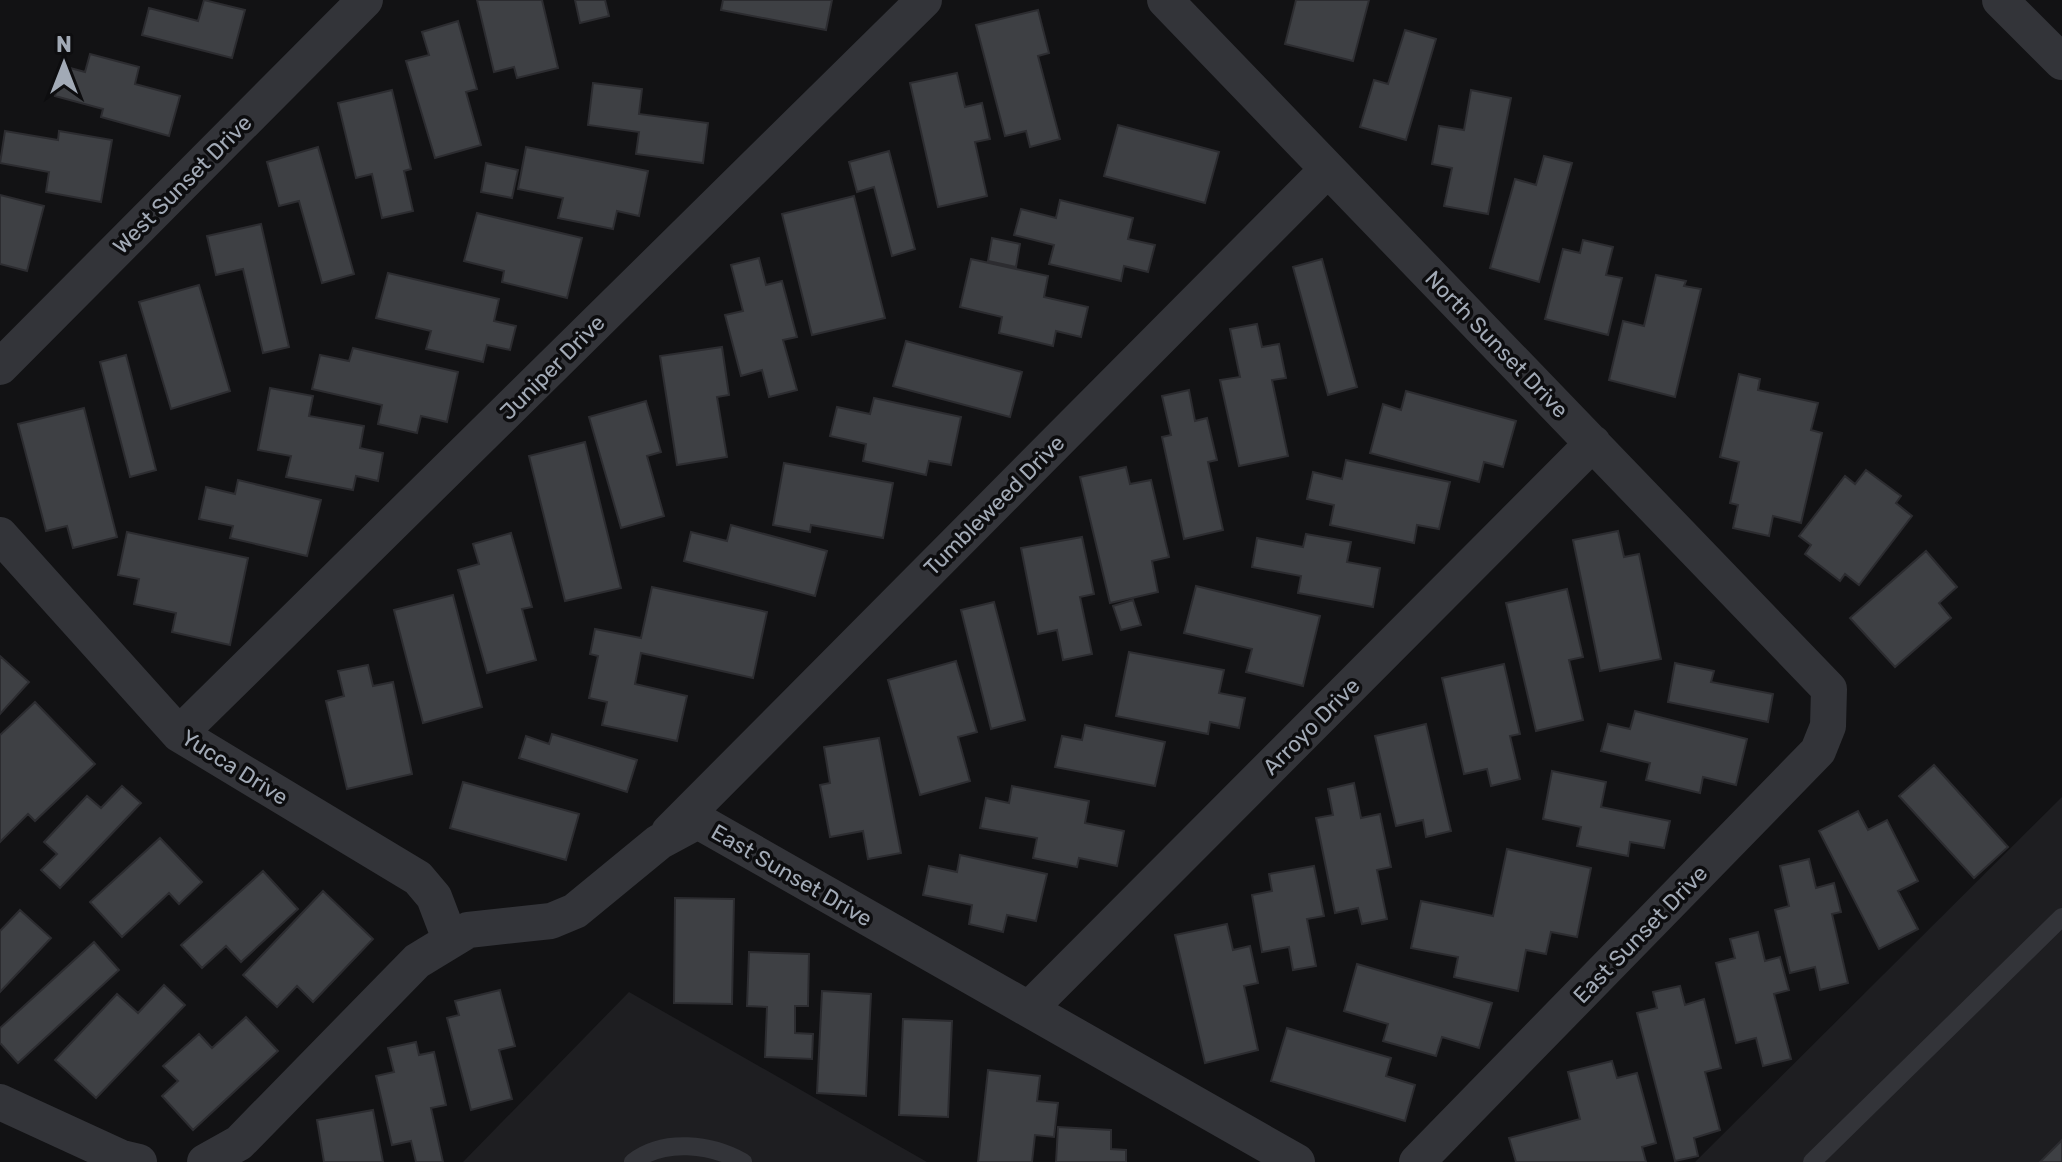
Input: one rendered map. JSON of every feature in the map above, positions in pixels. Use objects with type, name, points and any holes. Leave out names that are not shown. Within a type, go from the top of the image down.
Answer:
[{"type":"street","name":"West Sunset Drive","points":[[0,367],[365,0]]},
{"type":"street","name":"Juniper Drive","points":[[179,734],[924,0]]},
{"type":"street","name":"North Sunset Drive","points":[[1165,0],[1829,689]]},
{"type":"street","points":[[2000,0],[2062,62]]},
{"type":"street","name":"Tumbleweed Drive","points":[[659,842],[1328,169]]},
{"type":"street","name":"Arroyo Drive","points":[[1029,1009],[1593,443]]},
{"type":"street","name":"Yucca Drive","points":[[0,535],[179,734],[418,878],[434,897],[450,939]]},
{"type":"street","name":"East Sunset Drive","points":[[1417,1162],[1818,751],[1828,726],[1829,689]]},
{"type":"street","name":"East Sunset Drive","points":[[205,1162],[239,1143],[417,961],[468,930],[551,921],[575,911],[659,842],[698,821],[1297,1162]]},
{"type":"street","points":[[0,1102],[122,1158],[139,1162]]},
{"type":"lane","points":[[1812,1162],[2062,917]]},
{"type":"lane","points":[[633,1162],[667,1147],[691,1145],[731,1155],[743,1162]]},
{"type":"shaded area","points":[[2062,797],[2062,1162],[1695,1162]]},
{"type":"shaded area","points":[[629,992],[927,1162],[463,1162]]},
{"type":"building","points":[[204,0],[245,10],[232,58],[142,35],[149,8],[198,21]]},
{"type":"building","points":[[477,0],[542,0],[558,68],[517,78],[514,67],[494,72]]},
{"type":"building","points":[[575,0],[605,0],[609,16],[580,23]]},
{"type":"building","points":[[723,0],[832,0],[826,30],[721,10]]},
{"type":"building","points":[[1296,0],[1369,0],[1353,61],[1285,44]]},
{"type":"building","points":[[1038,10],[1049,53],[1038,56],[1060,139],[1030,147],[1026,131],[1005,136],[976,25]]},
{"type":"building","points":[[458,21],[477,89],[466,92],[481,145],[435,158],[406,61],[429,55],[422,32]]},
{"type":"building","points":[[1405,30],[1436,39],[1406,140],[1360,127],[1374,80],[1388,84]]},
{"type":"building","points":[[90,54],[139,67],[135,84],[180,96],[169,136],[101,117],[103,109],[55,96],[63,66],[85,72]]},
{"type":"building","points":[[957,73],[965,107],[982,103],[990,139],[975,142],[987,196],[938,207],[910,83]]},
{"type":"building","points":[[593,83],[642,89],[639,114],[708,123],[703,163],[636,154],[639,132],[588,125]]},
{"type":"building","points":[[392,90],[411,169],[404,171],[413,211],[382,218],[372,174],[356,178],[338,103]]},
{"type":"building","points":[[1471,90],[1511,98],[1488,214],[1444,206],[1452,168],[1432,164],[1439,126],[1464,130]]},
{"type":"building","points":[[1118,125],[1219,152],[1205,203],[1104,176]]},
{"type":"building","points":[[5,131],[58,140],[59,131],[112,140],[101,202],[46,192],[49,172],[0,163]]},
{"type":"building","points":[[318,147],[354,274],[322,283],[299,201],[279,206],[267,162]]},
{"type":"building","points":[[526,147],[648,171],[639,216],[617,211],[613,229],[558,218],[563,198],[518,189]]},
{"type":"building","points":[[889,151],[915,249],[892,256],[874,187],[857,192],[849,162]]},
{"type":"building","points":[[1544,156],[1572,163],[1539,282],[1490,268],[1515,179],[1536,185]]},
{"type":"building","points":[[486,163],[518,170],[512,198],[481,192]]},
{"type":"building","points":[[0,195],[44,206],[27,271],[0,264]]},
{"type":"building","points":[[854,196],[885,318],[812,335],[782,214]]},
{"type":"building","points":[[1060,200],[1133,218],[1128,239],[1155,245],[1148,272],[1124,266],[1121,281],[1049,264],[1054,245],[1014,235],[1021,209],[1056,218]]},
{"type":"building","points":[[477,213],[582,238],[567,298],[502,282],[504,271],[464,261]]},
{"type":"building","points":[[261,224],[289,347],[263,353],[243,269],[216,275],[207,236]]},
{"type":"building","points":[[992,238],[1020,244],[1016,267],[988,261]]},
{"type":"building","points":[[1583,240],[1613,247],[1606,275],[1622,278],[1608,335],[1545,319],[1563,249],[1580,253]]},
{"type":"building","points":[[759,258],[766,285],[782,281],[797,337],[783,340],[797,390],[769,397],[762,370],[741,376],[725,315],[743,311],[731,265]]},
{"type":"building","points":[[971,259],[1048,276],[1044,297],[1088,307],[1081,337],[1056,331],[1053,346],[999,333],[1002,317],[960,307]]},
{"type":"building","points":[[1322,259],[1357,387],[1328,395],[1293,267]]},
{"type":"building","points":[[388,273],[499,299],[494,321],[516,326],[510,350],[487,345],[483,362],[426,349],[431,331],[376,318]]},
{"type":"building","points":[[1656,275],[1686,281],[1684,286],[1701,289],[1675,397],[1609,380],[1623,321],[1644,326]]},
{"type":"building","points":[[199,285],[230,391],[171,409],[139,302]]},
{"type":"building","points":[[1257,324],[1262,347],[1279,344],[1286,378],[1272,380],[1288,456],[1239,466],[1220,380],[1240,377],[1230,329]]},
{"type":"building","points":[[906,341],[1022,372],[1010,417],[893,386]]},
{"type":"building","points":[[722,347],[729,395],[717,397],[727,457],[677,465],[660,356]]},
{"type":"building","points":[[353,348],[458,372],[447,422],[421,416],[417,433],[378,424],[382,405],[312,389],[320,355],[349,361]]},
{"type":"building","points":[[126,355],[156,470],[130,477],[100,362]]},
{"type":"building","points":[[1739,374],[1760,379],[1758,390],[1818,403],[1811,430],[1822,433],[1801,523],[1773,516],[1769,536],[1733,528],[1738,505],[1730,503],[1739,462],[1720,457]]},
{"type":"building","points":[[270,388],[313,396],[309,416],[364,426],[360,448],[383,453],[378,481],[356,476],[353,490],[286,477],[291,456],[258,450]]},
{"type":"building","points":[[1189,390],[1195,421],[1207,418],[1217,460],[1208,462],[1223,530],[1184,539],[1162,437],[1171,435],[1162,396]]},
{"type":"building","points":[[1406,391],[1516,421],[1503,467],[1484,462],[1479,482],[1370,453],[1383,404],[1401,410]]},
{"type":"building","points":[[874,398],[961,417],[951,465],[929,461],[926,475],[863,461],[866,444],[830,436],[837,407],[870,414]]},
{"type":"building","points":[[646,401],[661,452],[647,456],[664,516],[621,528],[589,417]]},
{"type":"building","points":[[84,408],[117,537],[73,548],[67,526],[46,531],[18,424]]},
{"type":"building","points":[[585,442],[621,588],[565,601],[529,456]]},
{"type":"building","points":[[1346,460],[1450,482],[1439,529],[1417,525],[1414,543],[1330,525],[1334,505],[1307,499],[1313,472],[1342,479]]},
{"type":"building","points":[[784,463],[893,483],[883,538],[811,525],[810,532],[773,525]]},
{"type":"building","points":[[1126,467],[1130,484],[1151,480],[1169,557],[1152,561],[1158,592],[1110,603],[1080,477]]},
{"type":"building","points":[[1866,470],[1901,496],[1896,503],[1912,516],[1859,585],[1845,574],[1840,581],[1805,554],[1811,545],[1799,536],[1845,476],[1855,484]]},
{"type":"building","points":[[238,480],[321,500],[307,556],[230,538],[233,526],[199,519],[206,487],[235,494]]},
{"type":"building","points":[[731,525],[827,551],[815,596],[684,561],[691,532],[727,541]]},
{"type":"building","points":[[1618,531],[1624,557],[1639,554],[1661,659],[1600,671],[1573,540]]},
{"type":"building","points":[[127,532],[248,558],[230,645],[172,632],[176,613],[134,604],[139,579],[118,575]]},
{"type":"building","points":[[511,533],[532,607],[522,609],[536,660],[487,673],[458,570],[479,564],[473,544]]},
{"type":"building","points":[[1306,534],[1351,542],[1347,562],[1380,568],[1373,607],[1298,593],[1301,576],[1252,567],[1257,538],[1303,547]]},
{"type":"building","points":[[1082,537],[1094,594],[1080,597],[1092,654],[1063,660],[1057,630],[1038,634],[1021,548]]},
{"type":"building","points":[[1926,551],[1957,587],[1939,603],[1951,618],[1895,667],[1850,618]]},
{"type":"building","points":[[1196,586],[1320,616],[1303,686],[1246,672],[1252,649],[1184,633]]},
{"type":"building","points":[[652,587],[767,612],[753,678],[641,653],[635,684],[687,696],[677,741],[602,725],[607,702],[589,698],[598,656],[590,654],[595,629],[641,638]]},
{"type":"building","points":[[1567,589],[1583,657],[1569,660],[1583,720],[1536,731],[1506,603]]},
{"type":"building","points":[[453,595],[482,707],[423,723],[394,610]]},
{"type":"building","points":[[1133,600],[1141,625],[1121,630],[1113,606]]},
{"type":"building","points":[[994,602],[1025,720],[991,729],[961,610]]},
{"type":"building","points":[[1129,652],[1224,670],[1219,693],[1245,698],[1239,728],[1210,722],[1208,734],[1116,716]]},
{"type":"building","points":[[0,656],[29,682],[0,714]]},
{"type":"building","points":[[956,661],[977,732],[958,737],[970,781],[920,795],[888,680]]},
{"type":"building","points":[[1675,663],[1714,671],[1711,682],[1773,694],[1768,722],[1668,702]]},
{"type":"building","points":[[1504,664],[1520,734],[1510,736],[1520,779],[1491,786],[1487,769],[1464,774],[1442,678]]},
{"type":"building","points":[[368,665],[373,686],[393,682],[412,774],[347,789],[326,701],[344,696],[338,671]]},
{"type":"building","points":[[35,702],[95,764],[35,821],[28,814],[0,842],[0,735]]},
{"type":"building","points":[[1635,711],[1747,739],[1736,785],[1703,777],[1700,793],[1646,780],[1650,763],[1601,751],[1608,724],[1630,729]]},
{"type":"building","points":[[1426,724],[1451,831],[1426,837],[1423,820],[1396,826],[1375,736]]},
{"type":"building","points":[[1085,725],[1165,742],[1155,786],[1055,767],[1062,736],[1082,740]]},
{"type":"building","points":[[552,734],[637,760],[627,792],[519,758],[526,736],[549,744]]},
{"type":"building","points":[[879,738],[901,853],[868,859],[863,831],[830,837],[820,785],[830,783],[824,747]]},
{"type":"building","points":[[1934,765],[2008,847],[1974,878],[1899,796]]},
{"type":"building","points":[[1552,771],[1606,782],[1601,807],[1670,821],[1664,848],[1630,842],[1628,856],[1577,846],[1581,827],[1543,819]]},
{"type":"building","points":[[463,782],[579,814],[566,860],[450,828]]},
{"type":"building","points":[[1354,783],[1361,818],[1380,814],[1391,867],[1377,870],[1387,919],[1362,924],[1358,908],[1335,913],[1316,818],[1333,815],[1328,789]]},
{"type":"building","points":[[122,786],[141,803],[60,888],[41,870],[57,854],[44,842],[87,796],[101,808]]},
{"type":"building","points":[[1012,786],[1089,801],[1085,823],[1124,831],[1117,866],[1079,858],[1077,867],[1033,858],[1037,838],[980,828],[986,798],[1009,803]]},
{"type":"building","points":[[1858,811],[1868,830],[1887,820],[1918,881],[1898,891],[1918,929],[1879,949],[1819,831]]},
{"type":"building","points":[[160,838],[202,882],[179,904],[169,893],[122,937],[90,902]]},
{"type":"building","points":[[1507,849],[1591,868],[1577,937],[1551,932],[1546,954],[1526,950],[1518,991],[1454,977],[1458,957],[1411,948],[1421,901],[1493,916]]},
{"type":"building","points":[[960,855],[1047,874],[1036,921],[1007,915],[1003,932],[969,924],[972,905],[923,895],[929,866],[957,872]]},
{"type":"building","points":[[1809,859],[1816,888],[1834,883],[1841,912],[1832,914],[1848,983],[1820,990],[1815,967],[1790,973],[1775,910],[1789,906],[1780,866]]},
{"type":"building","points":[[1314,866],[1324,916],[1307,919],[1316,966],[1293,970],[1289,947],[1262,952],[1252,895],[1272,891],[1269,874]]},
{"type":"building","points":[[263,871],[298,909],[241,962],[226,946],[202,968],[181,945]]},
{"type":"building","points":[[323,891],[373,939],[313,1002],[297,986],[277,1007],[243,975]]},
{"type":"building","points":[[675,898],[734,899],[732,1004],[674,1003]]},
{"type":"building","points":[[20,910],[51,938],[0,992],[0,931]]},
{"type":"building","points":[[1227,924],[1233,950],[1250,946],[1258,983],[1244,986],[1258,1050],[1205,1063],[1175,935]]},
{"type":"building","points":[[1758,932],[1765,961],[1780,957],[1789,990],[1774,994],[1791,1059],[1763,1066],[1756,1038],[1736,1043],[1716,963],[1735,958],[1730,939]]},
{"type":"building","points":[[94,942],[119,970],[18,1063],[0,1043],[0,1028]]},
{"type":"building","points":[[749,952],[809,954],[808,1006],[795,1006],[795,1033],[813,1034],[812,1059],[765,1057],[767,1007],[747,1006]]},
{"type":"building","points":[[1357,964],[1492,1003],[1479,1048],[1442,1037],[1436,1056],[1383,1041],[1388,1024],[1344,1011]]},
{"type":"building","points":[[164,985],[185,1005],[96,1098],[55,1060],[117,994],[138,1013]]},
{"type":"building","points":[[1680,986],[1685,1005],[1704,999],[1721,1068],[1705,1072],[1720,1130],[1694,1138],[1698,1156],[1675,1161],[1637,1013],[1657,1008],[1653,992]]},
{"type":"building","points":[[500,990],[515,1046],[499,1050],[512,1099],[471,1110],[447,1018],[459,1015],[455,1001]]},
{"type":"building","points":[[822,991],[871,994],[866,1096],[817,1093]]},
{"type":"building","points":[[246,1017],[278,1051],[193,1130],[162,1096],[178,1081],[163,1066],[199,1034],[212,1048]]},
{"type":"building","points":[[903,1019],[952,1021],[948,1117],[899,1115]]},
{"type":"building","points":[[1287,1028],[1391,1058],[1386,1076],[1415,1085],[1405,1121],[1271,1081]]},
{"type":"building","points":[[416,1042],[419,1055],[434,1052],[446,1105],[431,1108],[443,1162],[416,1162],[411,1141],[392,1145],[376,1076],[394,1072],[388,1048]]},
{"type":"building","points":[[1612,1061],[1617,1078],[1637,1073],[1656,1143],[1642,1147],[1646,1162],[1516,1162],[1509,1138],[1580,1119],[1568,1072]]},
{"type":"building","points":[[988,1070],[1040,1076],[1037,1101],[1058,1103],[1054,1137],[1035,1135],[1032,1162],[978,1162]]},
{"type":"building","points":[[373,1110],[383,1162],[324,1162],[317,1120]]},
{"type":"building","points":[[1058,1127],[1111,1130],[1111,1149],[1126,1150],[1126,1162],[1056,1162]]},
{"type":"building","points":[[2062,1140],[2062,1162],[2040,1162]]}]
